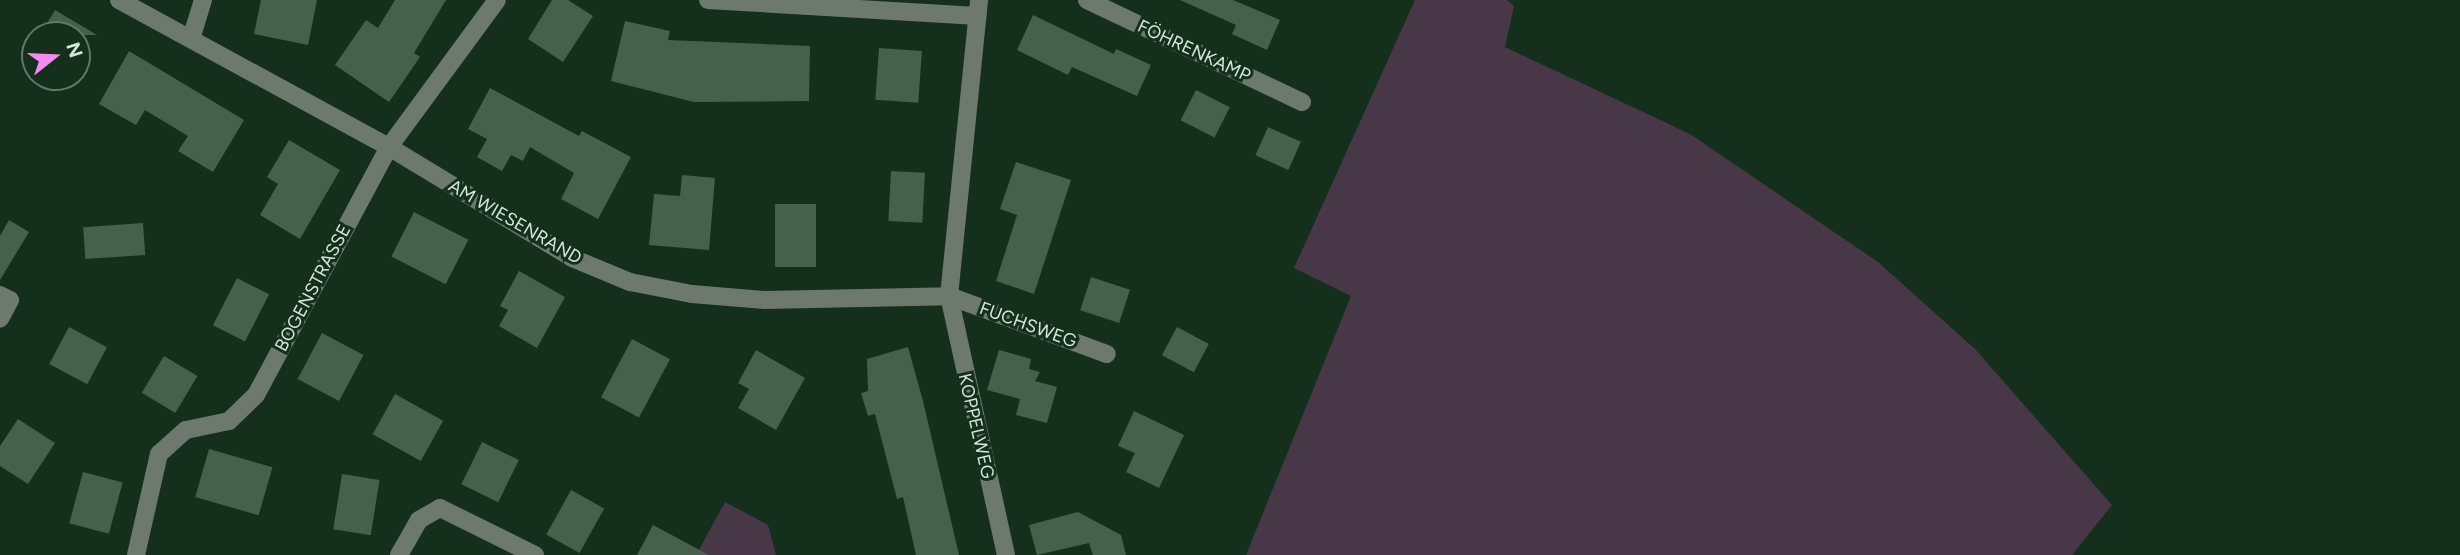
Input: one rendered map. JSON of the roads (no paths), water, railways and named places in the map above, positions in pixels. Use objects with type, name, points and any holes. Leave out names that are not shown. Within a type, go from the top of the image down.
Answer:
[{"type":"street","name":"AM WIESENRAND","points":[[119,0],[389,147],[572,258],[630,282],[692,294],[765,300],[949,296]]},
{"type":"street","points":[[191,39],[203,0]]},
{"type":"street","name":"BOGENSTRASSE","points":[[136,555],[159,454],[186,430],[229,421],[256,395],[389,147],[497,0]]},
{"type":"street","points":[[708,0],[979,8],[949,296]]},
{"type":"street","name":"FÖHRENKAMP","points":[[1087,0],[1302,102]]},
{"type":"street","points":[[0,295],[10,300],[0,319]]},
{"type":"street","name":"FUCHSWEG","points":[[949,296],[1107,354]]},
{"type":"street","name":"KOPPELWEG","points":[[949,296],[1006,555]]},
{"type":"street","points":[[399,555],[419,520],[440,508],[534,555]]}]
